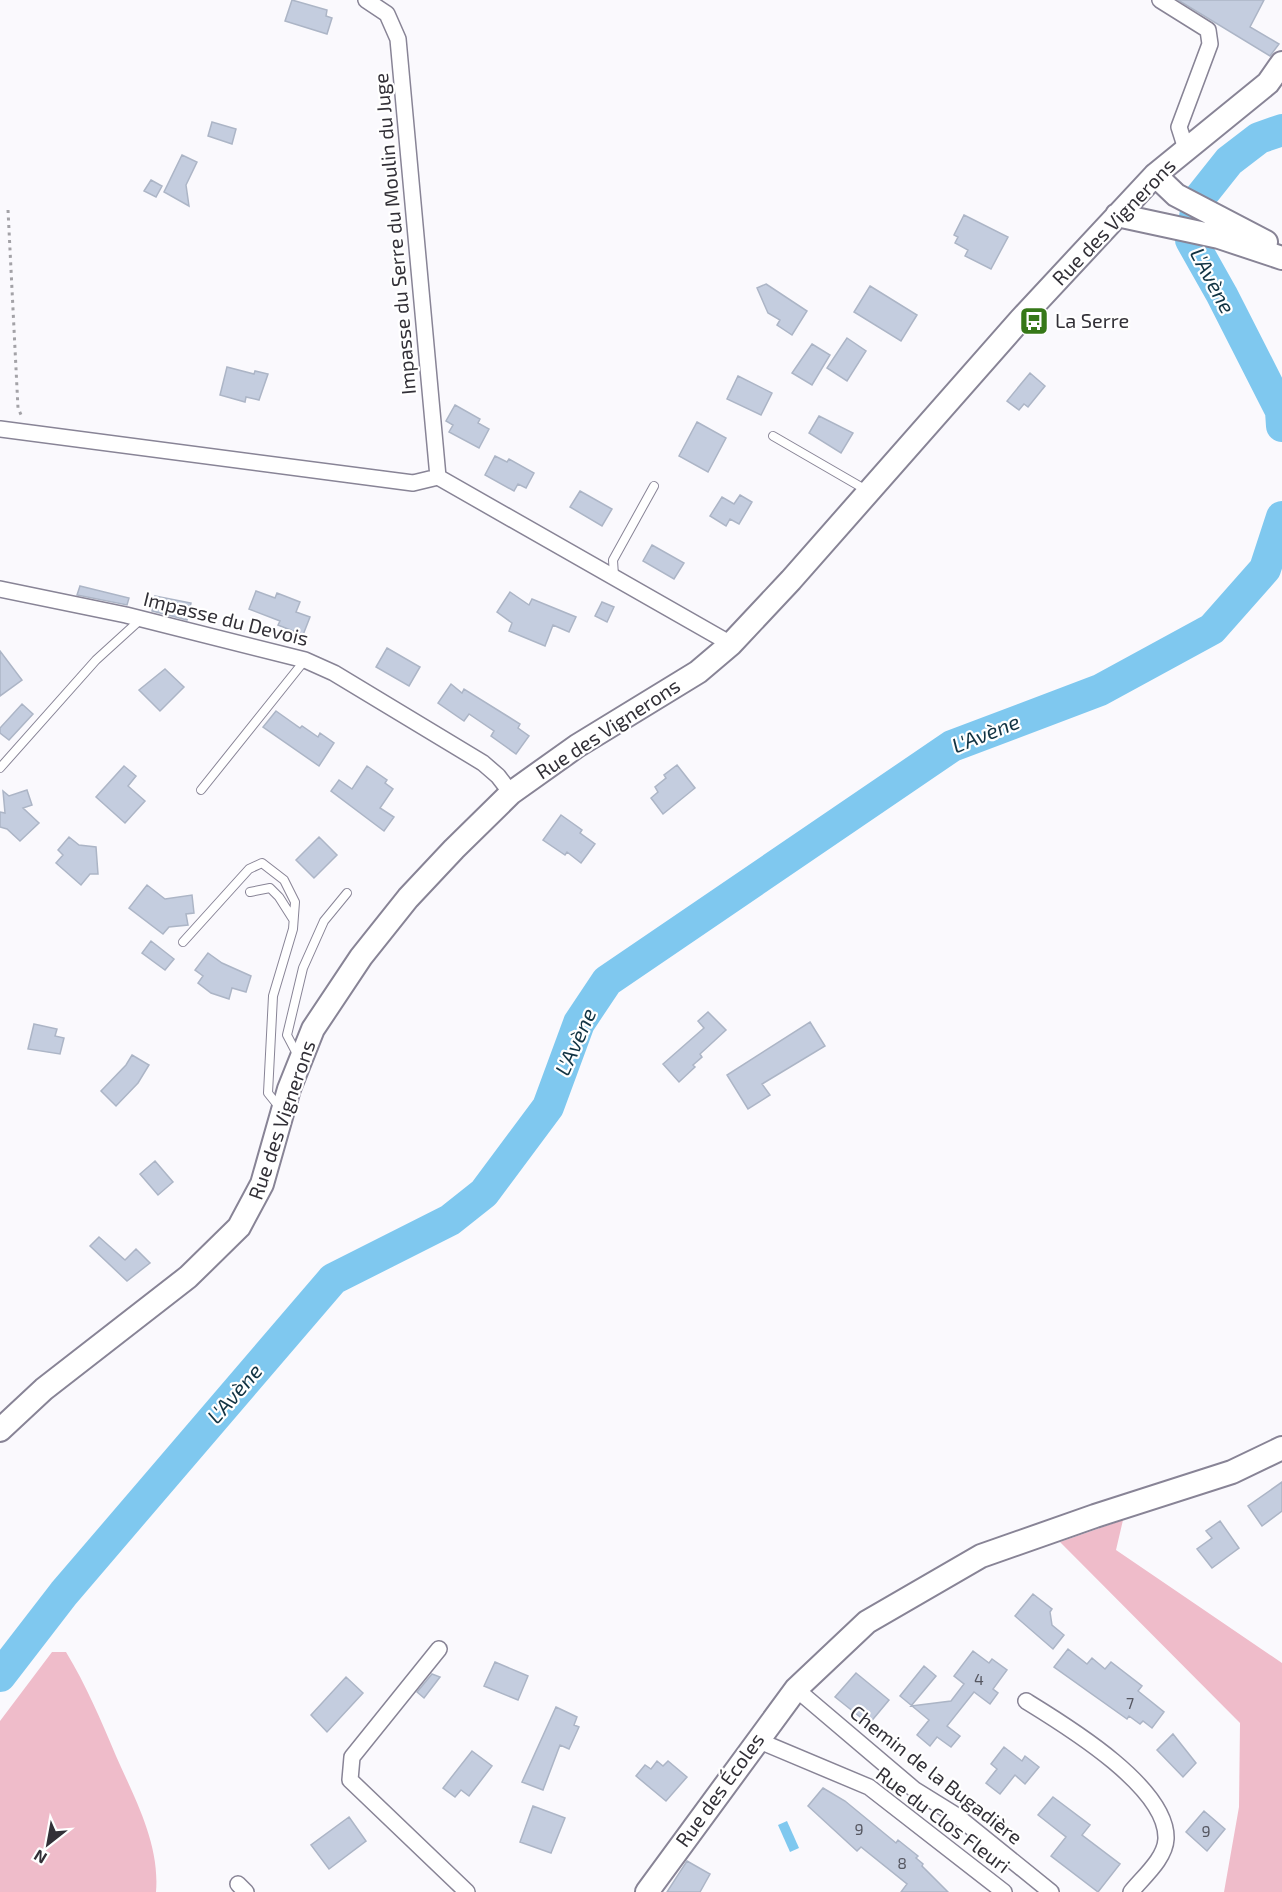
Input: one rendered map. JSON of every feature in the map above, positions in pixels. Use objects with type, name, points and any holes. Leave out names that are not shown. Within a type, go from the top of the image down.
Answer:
[{"type":"street","name":"Impasse du Serre du Moulin du Juge","points":[[366,0],[387,14],[398,39],[438,477]]},
{"type":"street","points":[[1160,0],[1208,30],[1210,44],[1179,127],[1186,149]]},
{"type":"street","name":"Rue des Vignerons","points":[[0,1430],[44,1389],[188,1277],[239,1227],[262,1184],[300,1060],[313,1029],[361,957],[408,898],[511,793],[577,746],[698,672],[731,644],[869,492],[1020,320],[1155,175],[1268,83],[1282,63]]},
{"type":"street","points":[[1155,175],[1176,195],[1222,228],[1282,258]]},
{"type":"street","points":[[1117,216],[1160,224],[1222,228],[1282,250]]},
{"type":"street","points":[[0,429],[413,483],[438,477],[731,644]]},
{"type":"street","name":"Impasse du Devois","points":[[0,589],[141,618],[305,660],[334,673],[483,763],[498,776],[511,793]]},
{"type":"street","name":"Rue des Écoles","points":[[647,1892],[796,1689],[867,1622],[981,1556],[1232,1472],[1282,1448]]},
{"type":"street","points":[[439,1649],[352,1758],[350,1780],[467,1892]]},
{"type":"street","name":"Chemin de la Bugadière","points":[[796,1689],[915,1790],[957,1816],[1052,1892]]},
{"type":"street","points":[[1026,1701],[1086,1738],[1129,1774],[1164,1819],[1166,1840],[1162,1854],[1131,1892]]},
{"type":"street","name":"Rue du Clos Fleuri","points":[[758,1740],[869,1786],[1004,1892]]},
{"type":"lane","points":[[773,436],[869,492]]},
{"type":"lane","points":[[614,578],[613,560],[654,486]]},
{"type":"lane","points":[[0,768],[96,660],[141,618]]},
{"type":"lane","points":[[201,790],[305,660]]},
{"type":"lane","points":[[183,942],[249,869],[262,863],[284,880],[295,902],[293,929],[273,996],[268,1093],[283,1112]]},
{"type":"lane","points":[[250,892],[270,888],[279,897],[293,919]]},
{"type":"lane","points":[[300,1060],[287,1035],[303,968],[324,921],[347,893]]},
{"type":"path","points":[[8,210],[18,408],[28,433]]},
{"type":"shaded area","points":[[1123,1520],[1116,1550],[1282,1663],[1282,1892],[1224,1892],[1239,1807],[1240,1723],[1060,1542]]},
{"type":"shaded area","points":[[52,1652],[66,1652],[73,1664],[93,1703],[138,1805],[154,1857],[156,1892],[0,1892],[0,1721]]},
{"type":"water","points":[[787,1821],[799,1848],[790,1852],[778,1825]]},
{"type":"building","points":[[292,0],[327,10],[326,16],[332,18],[327,34],[285,21]]},
{"type":"building","points":[[1178,0],[1264,0],[1250,27],[1279,44],[1270,56]]},
{"type":"building","points":[[212,122],[236,129],[232,144],[208,136]]},
{"type":"building","points":[[182,155],[197,162],[186,185],[189,206],[164,192]]},
{"type":"building","points":[[151,180],[162,186],[156,197],[144,191]]},
{"type":"building","points":[[964,215],[1008,237],[991,269],[965,256],[968,250],[955,243],[958,237],[954,235]]},
{"type":"building","points":[[766,284],[807,311],[792,335],[777,325],[780,320],[768,313],[757,288]]},
{"type":"building","points":[[870,286],[917,315],[901,341],[854,312]]},
{"type":"building","points":[[847,338],[866,351],[847,381],[827,368]]},
{"type":"building","points":[[812,344],[830,355],[812,385],[792,373]]},
{"type":"building","points":[[227,367],[254,374],[255,371],[268,374],[259,400],[246,397],[245,402],[220,395]]},
{"type":"building","points":[[1030,373],[1045,386],[1028,407],[1024,404],[1019,410],[1007,401]]},
{"type":"building","points":[[738,376],[772,393],[761,415],[727,399]]},
{"type":"building","points":[[455,405],[480,419],[478,423],[489,429],[479,448],[449,432],[453,425],[446,421]]},
{"type":"building","points":[[819,416],[853,433],[841,453],[809,433]]},
{"type":"building","points":[[697,422],[726,438],[708,472],[679,456]]},
{"type":"building","points":[[495,456],[507,462],[509,459],[534,473],[526,488],[518,484],[514,491],[485,475]]},
{"type":"building","points":[[580,491],[612,509],[602,526],[570,507]]},
{"type":"building","points":[[740,495],[752,502],[739,524],[730,519],[726,526],[710,516],[722,497],[734,504]]},
{"type":"building","points":[[652,545],[684,563],[674,579],[643,561]]},
{"type":"building","points":[[80,586],[129,598],[127,605],[77,595]]},
{"type":"building","points":[[256,591],[275,598],[277,593],[300,602],[296,612],[310,617],[303,635],[278,625],[280,621],[249,609]]},
{"type":"building","points":[[510,592],[529,605],[532,599],[576,617],[569,632],[553,625],[545,646],[509,631],[512,623],[497,612]]},
{"type":"building","points":[[155,596],[191,603],[187,620],[152,611]]},
{"type":"building","points":[[602,602],[614,607],[607,622],[595,616]]},
{"type":"building","points":[[387,648],[420,667],[409,686],[376,667]]},
{"type":"building","points":[[0,651],[22,680],[0,696]]},
{"type":"building","points":[[165,669],[184,687],[160,711],[139,690]]},
{"type":"building","points":[[451,684],[462,693],[464,689],[520,724],[518,728],[529,736],[516,754],[491,736],[494,731],[469,714],[464,721],[438,703]]},
{"type":"building","points":[[22,704],[33,714],[9,740],[0,733],[0,728]]},
{"type":"building","points":[[276,711],[300,728],[302,726],[318,737],[320,733],[334,743],[319,766],[263,727]]},
{"type":"building","points":[[677,765],[695,788],[663,814],[651,798],[658,792],[655,787],[666,778],[664,775]]},
{"type":"building","points":[[124,766],[136,776],[128,786],[145,801],[125,823],[96,797]]},
{"type":"building","points":[[367,766],[387,780],[385,783],[393,789],[380,808],[394,817],[384,831],[331,791],[339,780],[352,789]]},
{"type":"building","points":[[27,790],[32,805],[23,808],[39,823],[20,841],[7,829],[0,827],[0,812],[5,813],[3,791],[9,796]]},
{"type":"building","points":[[561,815],[582,830],[580,833],[595,844],[581,863],[567,852],[565,855],[543,840]]},
{"type":"building","points":[[69,837],[79,845],[96,847],[98,874],[90,874],[81,885],[56,863],[63,855],[58,850]]},
{"type":"building","points":[[319,837],[337,855],[314,878],[296,860]]},
{"type":"building","points":[[147,885],[165,899],[192,895],[194,913],[186,914],[188,925],[169,927],[163,934],[129,908]]},
{"type":"building","points":[[151,941],[174,959],[165,970],[142,953]]},
{"type":"building","points":[[208,953],[222,963],[251,976],[246,992],[232,988],[229,999],[211,993],[198,983],[203,976],[195,970]]},
{"type":"building","points":[[708,1012],[726,1030],[700,1054],[702,1057],[693,1065],[695,1067],[679,1082],[663,1064],[704,1028],[698,1021]]},
{"type":"building","points":[[810,1022],[825,1046],[762,1084],[770,1095],[748,1109],[727,1075]]},
{"type":"building","points":[[34,1024],[57,1029],[55,1036],[64,1038],[60,1054],[28,1049]]},
{"type":"building","points":[[132,1055],[149,1065],[138,1083],[116,1106],[101,1091],[126,1065]]},
{"type":"building","points":[[155,1161],[173,1182],[158,1195],[140,1174]]},
{"type":"building","points":[[99,1237],[125,1260],[136,1249],[150,1263],[127,1281],[90,1246]]},
{"type":"building","points":[[1282,1482],[1282,1511],[1262,1526],[1248,1506]]},
{"type":"building","points":[[1220,1521],[1239,1548],[1212,1568],[1197,1549],[1212,1538],[1206,1531]]},
{"type":"building","points":[[1033,1594],[1052,1609],[1050,1612],[1052,1625],[1064,1635],[1053,1649],[1015,1616]]},
{"type":"building","points":[[1068,1649],[1087,1664],[1092,1658],[1105,1669],[1111,1662],[1142,1686],[1138,1691],[1164,1712],[1152,1728],[1143,1721],[1140,1724],[1129,1716],[1127,1719],[1054,1667]]},
{"type":"building","points":[[973,1651],[989,1663],[992,1659],[1007,1670],[993,1689],[998,1693],[990,1704],[974,1692],[947,1726],[960,1736],[951,1747],[937,1737],[930,1746],[917,1735],[929,1720],[912,1706],[951,1701],[964,1684],[954,1676]]},
{"type":"building","points":[[495,1662],[528,1676],[518,1700],[484,1686]]},
{"type":"building","points":[[924,1666],[936,1676],[911,1705],[900,1696]]},
{"type":"building","points":[[856,1673],[889,1700],[869,1724],[835,1697]]},
{"type":"building","points":[[432,1674],[440,1677],[424,1698],[417,1692]]},
{"type":"building","points":[[346,1677],[363,1693],[327,1732],[311,1715]]},
{"type":"building","points":[[556,1707],[577,1717],[574,1725],[579,1727],[569,1749],[560,1745],[543,1790],[522,1782]]},
{"type":"building","points":[[1173,1734],[1196,1763],[1183,1777],[1157,1750]]},
{"type":"building","points":[[1004,1747],[1022,1761],[1025,1756],[1039,1767],[1025,1784],[1015,1775],[1000,1794],[986,1783],[997,1769],[991,1764]]},
{"type":"building","points":[[472,1751],[492,1766],[469,1796],[461,1790],[455,1797],[443,1788]]},
{"type":"building","points":[[657,1761],[663,1766],[668,1761],[687,1777],[666,1801],[636,1776],[645,1765],[651,1769]]},
{"type":"building","points":[[823,1788],[845,1801],[896,1843],[898,1840],[918,1856],[916,1858],[923,1864],[922,1866],[948,1892],[901,1892],[907,1884],[861,1847],[857,1851],[808,1806]]},
{"type":"building","points":[[1053,1797],[1090,1825],[1082,1835],[1120,1864],[1098,1892],[1051,1856],[1066,1837],[1038,1815]]},
{"type":"building","points":[[533,1806],[565,1818],[551,1853],[520,1842]]},
{"type":"building","points":[[1204,1811],[1225,1829],[1207,1851],[1186,1832]]},
{"type":"building","points":[[349,1817],[366,1841],[329,1869],[311,1845]]},
{"type":"building","points":[[687,1861],[710,1874],[700,1892],[667,1892]]},
{"type":"waterway","name":"L'Avène","points":[[1282,130],[1259,138],[1229,161],[1198,200],[1191,240],[1222,295],[1281,411],[1282,426]]},
{"type":"waterway","name":"L'Avène","points":[[0,1676],[64,1593],[333,1279],[450,1220],[484,1193],[548,1107],[579,1023],[607,981],[952,746],[1100,690],[1212,629],[1265,569],[1282,517]]},
{"type":"place","name":"La Serre","points":[[1034,321]]}]
